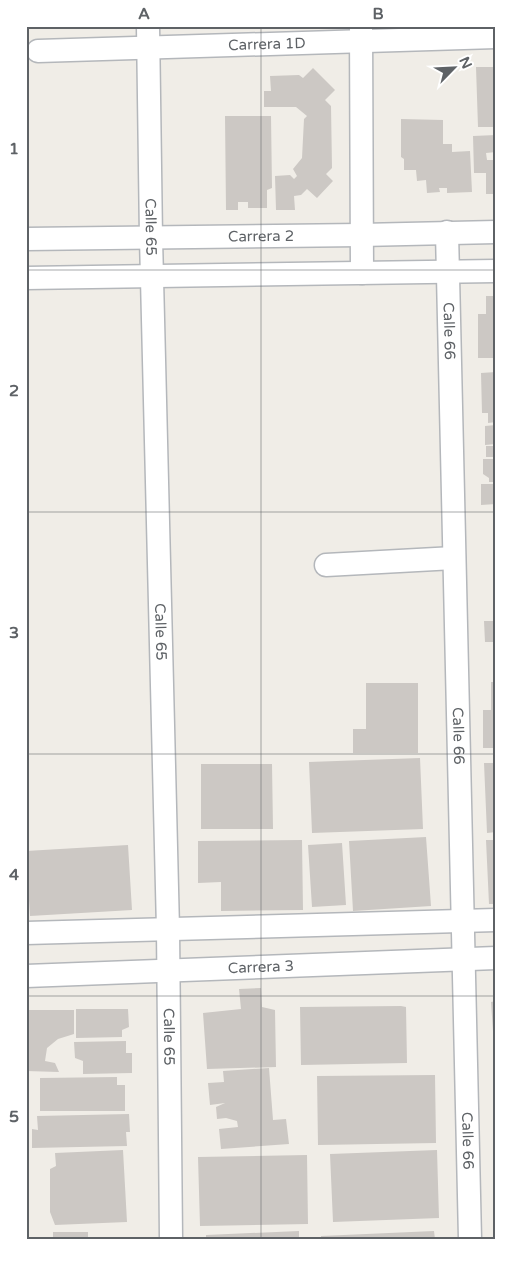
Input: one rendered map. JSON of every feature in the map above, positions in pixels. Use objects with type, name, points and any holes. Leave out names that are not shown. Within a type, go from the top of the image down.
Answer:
[{"type":"street","name":"Carrera 1D","points":[[38,51],[148,37],[361,34],[496,37]]},
{"type":"street","points":[[361,34],[362,273]]},
{"type":"street","name":"Calle 65","points":[[148,37],[151,238],[168,929],[171,1239]]},
{"type":"street","name":"Calle 66","points":[[447,232],[470,1239]]},
{"type":"street","name":"Carrera 2","points":[[26,239],[496,232]]},
{"type":"street","points":[[26,278],[496,271]]},
{"type":"street","points":[[326,565],[454,558]]},
{"type":"street","points":[[26,933],[496,920]]},
{"type":"street","name":"Carrera 3","points":[[26,976],[496,958]]},
{"type":"building","points":[[476,67],[496,67],[496,127],[478,127]]},
{"type":"building","points":[[313,68],[335,90],[325,100],[331,106],[332,168],[326,174],[333,181],[317,198],[307,189],[301,195],[294,196],[295,210],[276,210],[275,176],[290,175],[294,179],[297,176],[293,169],[302,158],[304,119],[307,116],[296,107],[264,107],[264,91],[271,91],[270,76],[299,75],[303,78]]},
{"type":"building","points":[[225,116],[271,116],[272,188],[267,190],[267,208],[248,208],[248,202],[238,202],[238,210],[226,210]]},
{"type":"building","points":[[401,119],[443,120],[443,144],[452,144],[452,152],[470,151],[472,192],[447,193],[447,188],[439,188],[440,192],[427,193],[426,180],[417,181],[416,170],[404,170],[404,159],[401,157]]},
{"type":"building","points":[[496,135],[496,152],[486,153],[487,160],[496,160],[496,194],[486,194],[486,173],[474,173],[473,136]]},
{"type":"building","points":[[486,296],[496,296],[496,358],[478,358],[478,314],[486,314]]},
{"type":"building","points":[[496,372],[496,422],[488,423],[488,413],[482,413],[481,373]]},
{"type":"building","points":[[496,425],[496,444],[485,445],[485,426]]},
{"type":"building","points":[[486,446],[496,446],[496,457],[486,457]]},
{"type":"building","points":[[483,459],[496,459],[496,482],[489,482],[489,478],[483,474]]},
{"type":"building","points":[[481,484],[496,484],[496,504],[481,505]]},
{"type":"building","points":[[494,606],[496,606],[496,664],[494,664],[493,642],[485,642],[484,621],[494,621]]},
{"type":"building","points":[[491,682],[496,682],[496,748],[483,748],[483,710],[491,710]]},
{"type":"building","points":[[366,683],[418,683],[418,753],[353,753],[353,729],[366,729]]},
{"type":"building","points":[[420,758],[423,829],[312,833],[309,762]]},
{"type":"building","points":[[484,763],[496,763],[496,832],[487,833]]},
{"type":"building","points":[[201,764],[272,764],[273,829],[201,829]]},
{"type":"building","points":[[426,837],[431,906],[353,911],[349,841]]},
{"type":"building","points":[[302,840],[303,910],[221,911],[221,882],[198,883],[198,841]]},
{"type":"building","points":[[486,840],[496,840],[496,904],[489,904]]},
{"type":"building","points":[[342,843],[346,905],[312,907],[308,845]]},
{"type":"building","points":[[128,845],[132,910],[30,916],[26,851]]},
{"type":"building","points":[[261,988],[262,1007],[275,1010],[276,1067],[207,1069],[203,1013],[241,1009],[239,989]]},
{"type":"building","points":[[496,1001],[496,1046],[494,1046],[491,1002]]},
{"type":"building","points":[[300,1007],[406,1007],[407,1063],[301,1065]]},
{"type":"building","points":[[76,1009],[128,1009],[129,1027],[122,1030],[122,1037],[76,1038]]},
{"type":"building","points":[[26,1010],[74,1010],[74,1034],[58,1039],[47,1048],[45,1061],[55,1063],[59,1072],[26,1071]]},
{"type":"building","points":[[126,1041],[126,1053],[132,1053],[132,1073],[83,1074],[83,1061],[75,1058],[74,1042]]},
{"type":"building","points":[[269,1068],[273,1120],[286,1119],[289,1144],[221,1149],[219,1129],[238,1127],[237,1121],[226,1118],[217,1119],[216,1107],[225,1103],[210,1105],[208,1083],[224,1082],[223,1071]]},
{"type":"building","points":[[435,1075],[436,1143],[318,1145],[317,1076]]},
{"type":"building","points":[[117,1077],[117,1085],[125,1085],[125,1111],[40,1111],[40,1078]]},
{"type":"building","points":[[129,1114],[130,1132],[126,1132],[127,1146],[32,1148],[32,1129],[38,1130],[37,1116]]},
{"type":"building","points":[[123,1150],[127,1222],[55,1225],[50,1212],[50,1169],[56,1166],[55,1153]]},
{"type":"building","points":[[437,1150],[439,1218],[333,1222],[330,1154]]},
{"type":"building","points":[[307,1155],[308,1224],[200,1226],[198,1157]]},
{"type":"building","points":[[299,1231],[299,1239],[206,1239],[206,1235]]},
{"type":"building","points":[[434,1231],[435,1239],[321,1239],[321,1236]]},
{"type":"building","points":[[53,1232],[88,1232],[88,1239],[53,1239]]}]
